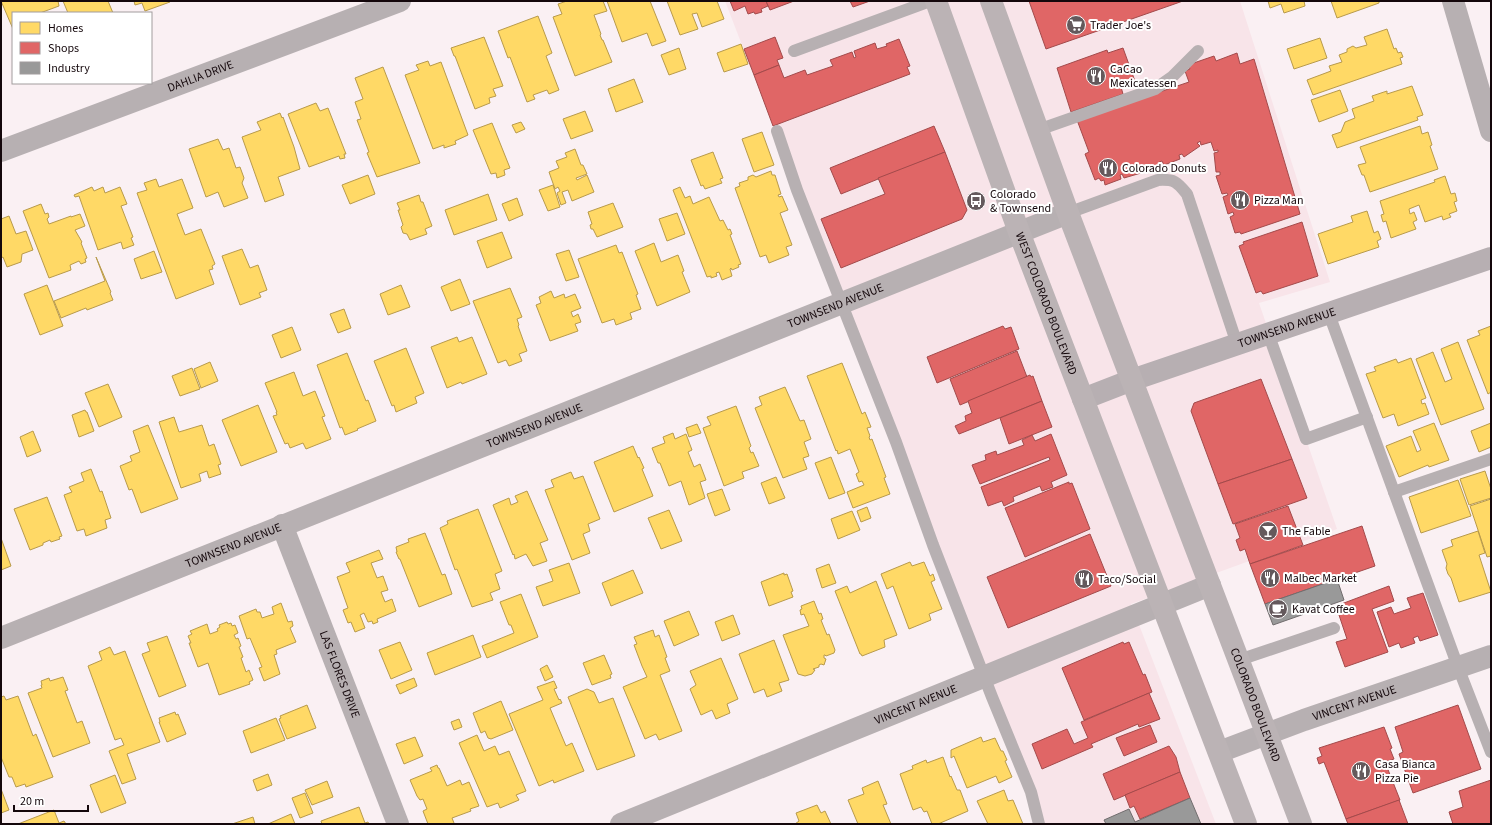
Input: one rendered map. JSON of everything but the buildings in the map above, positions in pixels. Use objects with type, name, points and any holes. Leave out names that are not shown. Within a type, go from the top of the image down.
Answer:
[{"type":"main road","name":"WEST COLORADO BOULEVARD","points":[[936,1],[1019,232],[1162,604]]},
{"type":"main road","points":[[991,1],[1068,213],[1210,585]]},
{"type":"main road","name":"COLORADO BOULEVARD","points":[[1210,585],[1302,824]]},
{"type":"main road","points":[[1162,604],[1246,824]]},
{"type":"street","name":"DAHLIA DRIVE","points":[[1,151],[400,1]]},
{"type":"street","points":[[1453,1],[1491,131]]},
{"type":"street","name":"TOWNSEND AVENUE","points":[[1,638],[1068,213]]},
{"type":"street","name":"TOWNSEND AVENUE","points":[[1083,399],[1132,380],[1491,258]]},
{"type":"street","name":"LAS FLORES DRIVE","points":[[282,525],[398,824]]},
{"type":"street","name":"VINCENT AVENUE","points":[[621,824],[1210,585]]},
{"type":"street","name":"VINCENT AVENUE","points":[[1219,752],[1267,733],[1491,656]]},
{"type":"lane","points":[[794,51],[930,1]]},
{"type":"lane","points":[[1038,130],[1155,89],[1172,78],[1198,51]]},
{"type":"lane","points":[[777,131],[798,190],[984,677],[1031,792],[1039,824]]},
{"type":"lane","points":[[1068,213],[1158,180],[1167,179],[1176,181],[1187,194],[1237,344]]},
{"type":"lane","points":[[1329,314],[1458,667],[1491,752]]},
{"type":"lane","points":[[1268,333],[1306,439],[1367,417]]},
{"type":"lane","points":[[1394,492],[1491,459]]},
{"type":"lane","points":[[1240,660],[1334,628]]},
{"type":"shaded area","points":[[725,1],[1240,1],[1330,282],[1259,303],[1337,529],[1131,604],[1216,824],[1043,824]]},
{"type":"place","name":"Trader Joe's","points":[[1076,25]]},
{"type":"place","name":"CaCao Mexicatessen","points":[[1096,76]]},
{"type":"place","name":"Colorado Donuts","points":[[1108,168]]},
{"type":"place","name":"Pizza Man","points":[[1240,200]]},
{"type":"place","name":"Colorado & Townsend","points":[[976,201]]},
{"type":"place","name":"The Fable","points":[[1268,531]]},
{"type":"place","name":"Malbec Market","points":[[1270,578]]},
{"type":"place","name":"Taco/Social","points":[[1084,579]]},
{"type":"place","name":"Kavat Coffee","points":[[1278,609]]},
{"type":"place","name":"Casa Bianca Pizza Pie","points":[[1361,771]]}]
